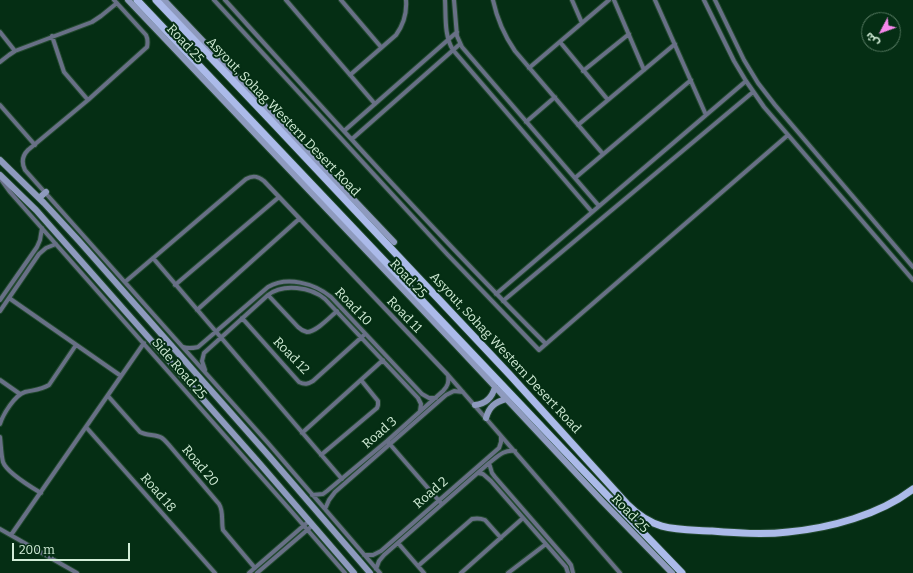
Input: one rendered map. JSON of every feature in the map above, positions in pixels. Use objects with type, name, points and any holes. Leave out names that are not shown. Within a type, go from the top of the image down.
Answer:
[{"type":"main road","name":"Asyout, Sohag Western Desert Road","points":[[137,0],[682,573]]},
{"type":"main road","name":"Asyout, Sohag Western Desert Road","points":[[156,0],[392,244],[628,505],[641,516],[656,525],[672,528],[744,533],[780,533],[802,531],[832,525],[861,516],[888,504],[913,489]]},
{"type":"street","name":"Road 25","points":[[128,0],[672,573]]},
{"type":"street","points":[[164,0],[392,244]]},
{"type":"street","points":[[214,0],[447,254],[539,350],[788,135]]},
{"type":"street","points":[[224,0],[414,208],[546,344]]},
{"type":"street","points":[[286,0],[375,104]]},
{"type":"street","points":[[341,0],[381,47]]},
{"type":"street","points":[[350,75],[396,35],[403,24],[406,12],[406,0]]},
{"type":"street","points":[[445,0],[448,40],[453,50],[592,212]]},
{"type":"street","points":[[454,0],[457,32],[460,44],[464,50],[599,206]]},
{"type":"street","points":[[493,0],[504,33],[515,51],[603,154]]},
{"type":"street","points":[[572,0],[582,23]]},
{"type":"street","points":[[529,68],[609,0]]},
{"type":"street","points":[[614,0],[644,70]]},
{"type":"street","points":[[655,0],[706,115]]},
{"type":"street","points":[[704,0],[726,47],[753,92],[768,112],[913,280]]},
{"type":"street","points":[[715,0],[744,60],[762,88],[913,267]]},
{"type":"street","points":[[0,62],[15,51],[92,22],[101,16],[116,1],[146,35],[148,43],[144,50],[25,154],[23,159],[25,170],[149,308],[380,573]]},
{"type":"street","points":[[0,32],[15,51]]},
{"type":"street","points":[[344,131],[457,32]]},
{"type":"street","points":[[584,71],[629,34]]},
{"type":"street","points":[[52,36],[64,72],[88,100]]},
{"type":"street","points":[[560,42],[608,100]]},
{"type":"street","points":[[352,140],[460,44]]},
{"type":"street","points":[[578,125],[675,44]]},
{"type":"street","points":[[575,178],[691,80]]},
{"type":"street","points":[[496,294],[746,81]]},
{"type":"street","points":[[503,301],[753,92]]},
{"type":"street","points":[[526,122],[555,98]]},
{"type":"street","points":[[0,105],[35,145]]},
{"type":"street","points":[[0,160],[44,203],[79,241],[370,573]]},
{"type":"street","points":[[0,176],[36,210],[354,573]]},
{"type":"street","name":"Side Road 25","points":[[0,176],[10,192],[345,573]]},
{"type":"street","name":"Road 11","points":[[125,282],[250,176],[260,178],[448,374],[620,573]]},
{"type":"street","points":[[39,198],[46,192]]},
{"type":"street","points":[[176,285],[279,197]]},
{"type":"street","points":[[36,210],[44,203]]},
{"type":"street","points":[[197,310],[299,219]]},
{"type":"street","points":[[0,300],[37,247],[42,228]]},
{"type":"street","points":[[0,311],[39,254],[46,248],[56,244]]},
{"type":"street","points":[[153,258],[342,479]]},
{"type":"street","name":"Road 10","points":[[183,347],[198,347],[274,283],[289,282],[312,286],[324,291],[331,297],[383,360],[418,398],[421,404],[420,412]]},
{"type":"street","points":[[268,287],[270,293],[298,327],[307,332],[312,331],[338,311]]},
{"type":"street","name":"Road 10","points":[[270,293],[282,288],[304,289],[321,295],[422,394],[428,398],[436,398]]},
{"type":"street","points":[[321,295],[324,291]]},
{"type":"street","points":[[206,374],[202,357],[206,350],[270,293]]},
{"type":"street","points":[[8,298],[122,376]]},
{"type":"street","points":[[143,314],[149,308]]},
{"type":"street","points":[[118,315],[124,310]]},
{"type":"street","name":"Road 12","points":[[242,318],[299,382],[304,384],[309,384],[313,381],[364,336]]},
{"type":"street","points":[[11,535],[144,343]]},
{"type":"street","points":[[0,424],[2,417],[10,405],[20,394],[42,389],[49,385],[76,345]]},
{"type":"street","points":[[302,433],[383,360]]},
{"type":"street","name":"Road 3","points":[[325,509],[335,492],[446,388],[448,384],[448,374]]},
{"type":"street","points":[[0,380],[20,394]]},
{"type":"street","points":[[322,455],[377,408],[378,401],[361,380]]},
{"type":"street","points":[[475,405],[486,402],[493,393],[495,387]]},
{"type":"street","name":"Road 3","points":[[312,494],[318,495],[327,491],[446,395],[454,391],[463,392]]},
{"type":"street","name":"Road 20","points":[[108,396],[140,432],[159,436],[169,445],[219,504],[222,510],[223,530],[255,568]]},
{"type":"street","points":[[486,418],[490,407],[495,403],[506,399]]},
{"type":"street","points":[[211,420],[217,415]]},
{"type":"street","name":"Road 18","points":[[86,427],[215,573]]},
{"type":"street","name":"Road 2","points":[[376,569],[381,558],[498,448],[501,442],[501,436]]},
{"type":"street","points":[[0,437],[3,462],[6,467],[41,493]]},
{"type":"street","points":[[389,442],[440,502]]},
{"type":"street","name":"Road 2","points":[[364,555],[373,555],[381,551],[503,452],[511,450],[515,451]]},
{"type":"street","points":[[260,464],[269,456]]},
{"type":"street","points":[[489,463],[495,477],[568,561],[571,565],[573,573]]},
{"type":"street","points":[[478,473],[483,474],[491,481],[566,568],[568,573]]},
{"type":"street","points":[[418,566],[472,519],[476,518],[488,522],[501,538]]},
{"type":"street","points":[[461,573],[522,518]]},
{"type":"street","points":[[249,573],[304,525],[311,523]]},
{"type":"street","points":[[256,573],[307,529],[311,523]]},
{"type":"street","points":[[0,529],[77,573]]},
{"type":"street","points":[[343,542],[349,537]]},
{"type":"street","points":[[510,573],[550,540]]},
{"type":"street","points":[[398,543],[424,573]]}]
